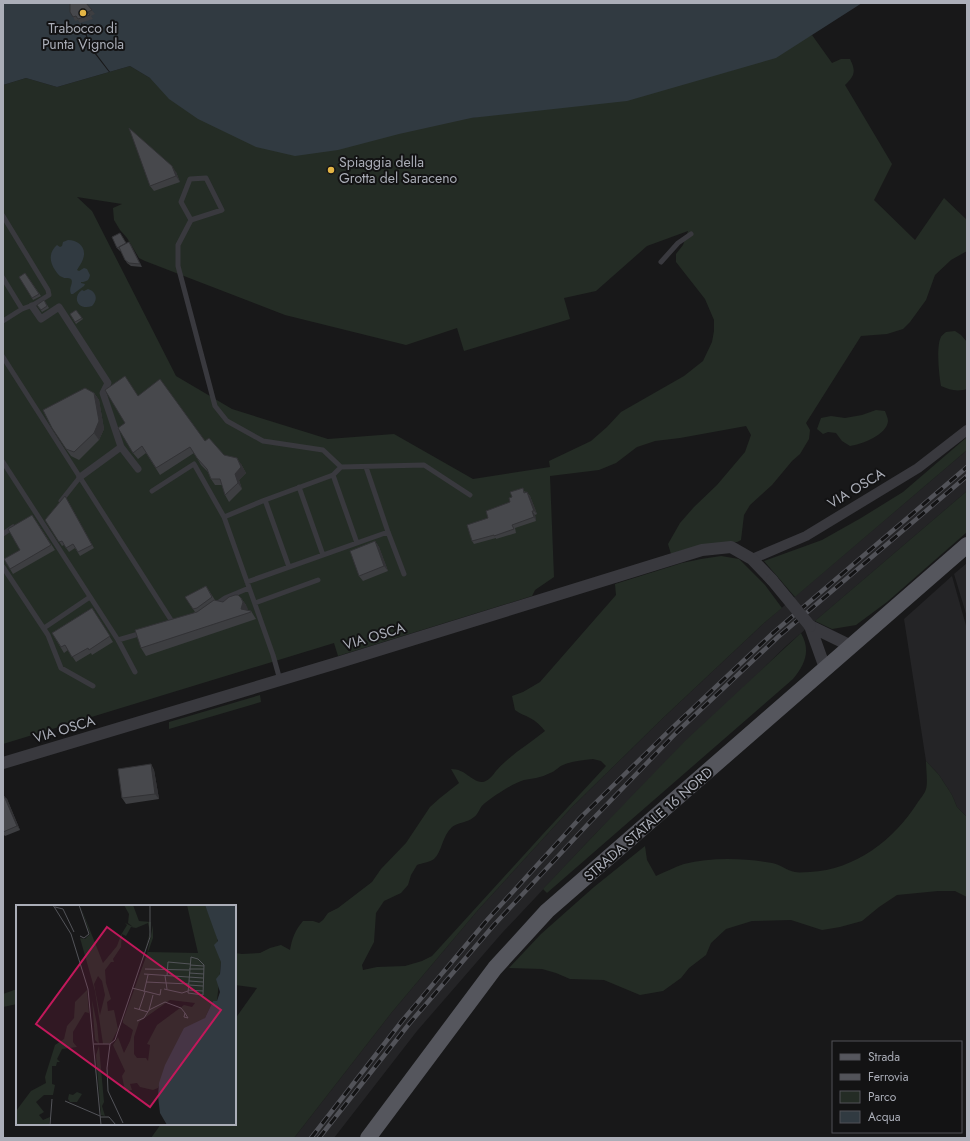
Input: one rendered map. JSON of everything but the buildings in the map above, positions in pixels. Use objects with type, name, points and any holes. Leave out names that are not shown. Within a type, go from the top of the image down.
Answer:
[{"type":"main road","name":"STRADA STATALE 16 NORD","points":[[368,1138],[495,968],[542,917],[967,545]]},
{"type":"street","points":[[32,306],[41,319],[59,308],[108,383],[103,393],[121,447],[138,469]]},
{"type":"street","name":"VIA OSCA","points":[[752,559],[806,536],[918,468],[967,430]]},
{"type":"street","points":[[80,477],[121,447]]},
{"type":"street","name":"VIA OSCA","points":[[3,763],[536,602],[702,550],[731,547],[752,559],[772,580],[810,626]]},
{"type":"street","points":[[810,626],[851,646]]},
{"type":"street","points":[[810,626],[825,668]]},
{"type":"lane","points":[[190,220],[182,202],[190,179],[206,178],[222,210],[190,220],[178,244],[178,266],[215,406],[227,421],[263,441],[323,450],[342,467]]},
{"type":"lane","points":[[3,216],[48,290],[49,295],[32,306],[22,309],[3,321]]},
{"type":"lane","points":[[661,262],[678,243],[691,234]]},
{"type":"lane","points":[[3,278],[22,309]]},
{"type":"lane","points":[[3,357],[174,623]]},
{"type":"lane","points":[[3,462],[118,640],[135,672]]},
{"type":"lane","points":[[152,491],[194,464],[224,517],[273,655],[280,680]]},
{"type":"lane","points":[[224,517],[333,475],[342,467],[424,465],[470,495]]},
{"type":"lane","points":[[366,467],[404,574]]},
{"type":"lane","points":[[333,475],[357,543]]},
{"type":"lane","points":[[57,506],[80,477]]},
{"type":"lane","points":[[299,487],[323,555]]},
{"type":"lane","points":[[265,500],[289,567]]},
{"type":"lane","points":[[30,517],[36,513]]},
{"type":"lane","points":[[43,523],[48,518]]},
{"type":"lane","points":[[3,534],[16,525]]},
{"type":"lane","points":[[247,582],[388,532]]},
{"type":"lane","points":[[3,567],[44,628],[61,668],[93,686]]},
{"type":"lane","points":[[255,603],[318,580]]},
{"type":"lane","points":[[213,607],[225,598],[249,588]]},
{"type":"lane","points":[[44,628],[90,597]]},
{"type":"lane","points":[[167,626],[180,621]]},
{"type":"lane","points":[[118,640],[146,632]]},
{"type":"shaded area","points":[[967,450],[967,491],[786,646],[598,831],[502,933],[417,1031],[334,1138],[294,1138],[392,1012],[478,910],[571,808],[664,717],[764,623]]},
{"type":"shaded area","points":[[967,563],[967,617],[954,574]]},
{"type":"shaded area","points":[[952,576],[967,629],[967,817],[957,807],[952,795],[939,775],[926,761],[904,619]]},
{"type":"green space","points":[[812,35],[832,63],[841,59],[850,59],[854,73],[845,85],[892,164],[874,200],[915,240],[944,198],[967,220],[967,251],[951,260],[935,275],[926,300],[910,322],[903,329],[887,334],[861,336],[806,423],[810,430],[809,439],[800,454],[792,461],[772,485],[750,505],[744,515],[741,540],[671,554],[668,544],[680,523],[717,485],[745,452],[751,435],[746,426],[655,441],[637,447],[616,463],[599,470],[550,476],[554,577],[535,590],[532,596],[338,656],[334,643],[3,744],[3,85],[26,78],[57,87],[130,66],[150,78],[471,118],[730,71]],"holes":[[[77,197],[122,204],[113,208],[114,220],[139,258],[145,261],[285,315],[406,345],[457,328],[464,351],[570,319],[564,298],[596,291],[647,246],[688,231],[683,245],[676,254],[676,262],[705,299],[714,320],[712,342],[703,361],[684,376],[621,412],[591,441],[549,461],[550,467],[473,479],[394,434],[328,439],[232,409],[176,376],[92,211]]]},
{"type":"green space","points":[[955,331],[967,342],[967,389],[957,390],[941,386],[938,354],[939,341],[946,332]]},
{"type":"green space","points":[[876,410],[885,411],[888,420],[887,426],[879,435],[861,443],[850,446],[842,441],[836,433],[828,432],[823,434],[817,429],[821,418],[831,416],[845,418],[862,415]]},
{"type":"green space","points":[[967,437],[967,450],[795,597],[764,561],[822,540],[861,518],[903,492]]},
{"type":"green space","points":[[967,491],[967,532],[887,602],[856,625],[832,629],[815,621]]},
{"type":"green space","points":[[721,556],[739,559],[765,585],[782,608],[664,717],[571,808],[478,910],[392,1012],[294,1138],[151,1138],[160,1125],[236,1125],[236,1018],[257,988],[236,985],[236,953],[260,953],[281,945],[290,950],[294,935],[303,921],[313,921],[319,923],[328,913],[338,908],[372,882],[381,869],[406,843],[430,807],[459,783],[451,769],[460,771],[474,780],[484,782],[490,778],[507,760],[545,731],[540,725],[515,710],[512,696],[523,692],[540,682],[616,595],[615,584],[682,563]],"holes":[[[593,759],[601,761],[606,766],[432,956],[422,961],[405,966],[377,967],[363,970],[362,965],[374,942],[376,913],[384,901],[401,893],[408,885],[411,875],[417,865],[430,861],[437,856],[446,835],[452,827],[476,816],[481,806],[504,790],[524,780],[543,776],[561,766],[578,761]]]},
{"type":"green space","points":[[801,633],[806,646],[806,652],[801,668],[793,679],[547,893],[543,889],[685,741]]},
{"type":"green space","points":[[260,695],[261,702],[169,729],[169,722]]},
{"type":"green space","points":[[926,761],[939,775],[952,795],[957,807],[967,817],[967,897],[955,891],[897,895],[862,921],[822,930],[791,920],[752,921],[726,929],[711,943],[706,955],[689,968],[681,978],[663,991],[640,995],[604,980],[570,979],[542,969],[509,968],[541,934],[594,887],[645,846],[647,860],[656,876],[684,864],[705,860],[739,859],[762,861],[775,864],[792,871],[810,872],[827,870],[858,859],[886,840],[909,816],[927,787]]},
{"type":"green space","points":[[16,989],[16,1004],[3,1007],[3,994]]},
{"type":"water","points":[[3,3],[862,3],[776,58],[627,101],[471,118],[399,134],[338,150],[295,156],[256,147],[198,119],[169,99],[150,78],[130,66],[57,87],[26,78],[3,85]]},
{"type":"water","points":[[68,240],[76,241],[83,248],[83,260],[77,270],[79,271],[84,268],[87,269],[90,275],[85,282],[81,282],[85,284],[84,286],[73,294],[70,292],[72,282],[71,279],[63,278],[59,275],[53,267],[51,260],[51,254],[54,248],[57,245],[60,247],[62,246],[63,242]]},
{"type":"water","points":[[88,289],[95,294],[96,299],[92,306],[83,307],[78,303],[77,297],[82,290],[84,291]]},
{"type":"pier","points":[[82,23],[92,48],[110,72],[91,49],[81,24]]},
{"type":"railway","points":[[311,1138],[402,1021],[488,919],[581,817],[673,727],[773,633],[967,467]]},
{"type":"railway","points":[[319,1138],[409,1024],[494,925],[589,823],[677,732],[778,637],[967,476]]},
{"type":"place","name":"Trabocco di Punta Vignola","points":[[83,13]]},
{"type":"place","name":"Spiaggia della Grotta del Saraceno","points":[[331,170]]}]
